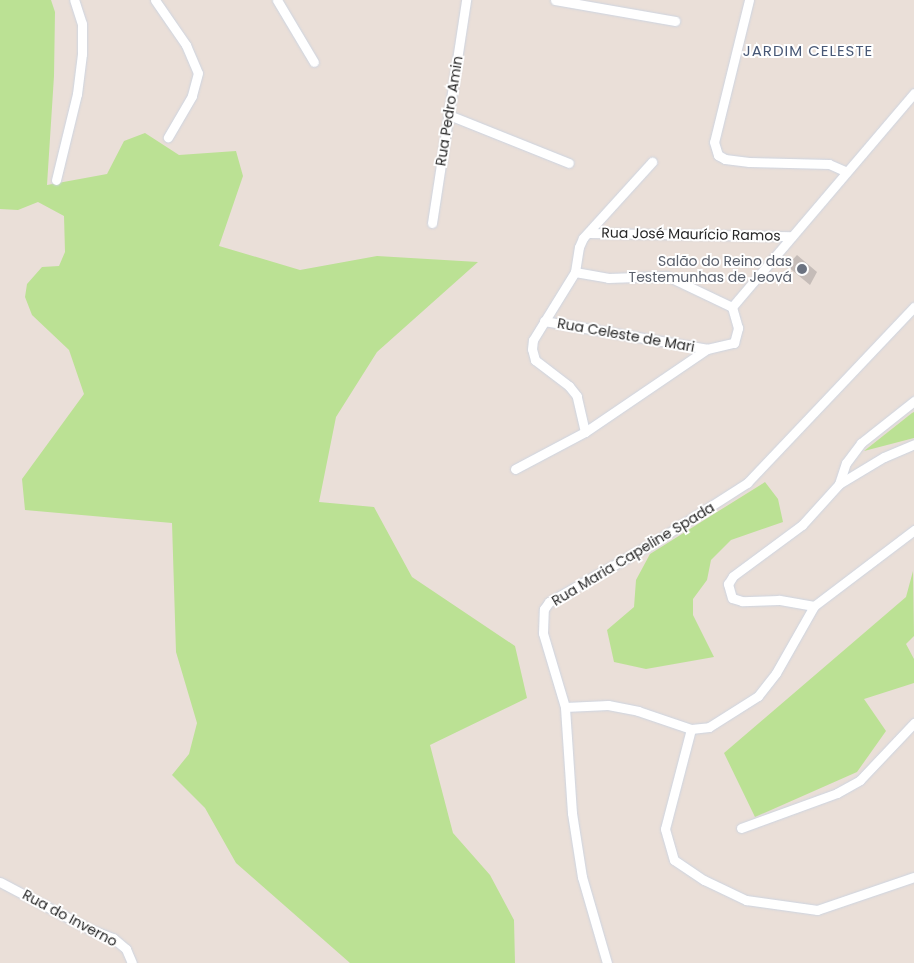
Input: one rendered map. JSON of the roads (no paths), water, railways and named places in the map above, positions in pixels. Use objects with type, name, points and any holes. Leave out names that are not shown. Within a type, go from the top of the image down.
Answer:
[{"type":"street","points":[[56,180],[77,94],[82,54],[82,24],[74,0]]},
{"type":"street","points":[[155,0],[186,45],[198,73],[192,96],[168,137]]},
{"type":"street","name":"Rua Pedro Amin","points":[[432,223],[466,0]]},
{"type":"street","points":[[555,0],[675,21]]},
{"type":"street","points":[[749,0],[716,133],[718,155],[733,161],[829,164],[845,171]]},
{"type":"street","points":[[280,1],[314,62]]},
{"type":"street","points":[[732,307],[845,171],[914,93]]},
{"type":"street","points":[[449,115],[568,162]]},
{"type":"street","points":[[585,432],[577,396],[569,386],[535,360],[532,349],[533,340],[575,272],[578,247],[607,210],[652,162]]},
{"type":"street","name":"Rua José Maurício Ramos","points":[[590,233],[792,236]]},
{"type":"street","points":[[514,469],[585,432],[707,349],[734,343],[738,328],[732,307],[667,276],[608,278],[575,272]]},
{"type":"street","name":"Rua Maria Capeline Spada","points":[[607,963],[591,913],[577,847],[565,707],[543,633],[542,615],[548,602],[653,543],[747,483],[914,307]]},
{"type":"street","name":"Rua Celeste de Mari","points":[[544,320],[707,349]]},
{"type":"street","points":[[839,484],[846,463],[861,443],[914,402]]},
{"type":"street","points":[[814,606],[779,600],[742,601],[732,598],[728,584],[733,576],[802,524],[839,484],[884,456],[914,444]]},
{"type":"street","points":[[565,707],[608,705],[638,711],[691,729],[709,727],[758,696],[776,673],[814,606],[914,530]]},
{"type":"street","points":[[741,828],[837,793],[860,780],[914,723]]},
{"type":"street","points":[[691,729],[666,829],[674,860],[704,880],[746,900],[817,910],[914,877]]},
{"type":"street","name":"Rua do Inverno","points":[[0,882],[89,929],[113,938],[126,949],[132,963]]},
{"type":"place","name":"Salão do Reino das Testemunhas de Jeová","points":[[802,269]]},
{"type":"district","name":"JARDIM CELESTE","points":[[808,51]]}]
